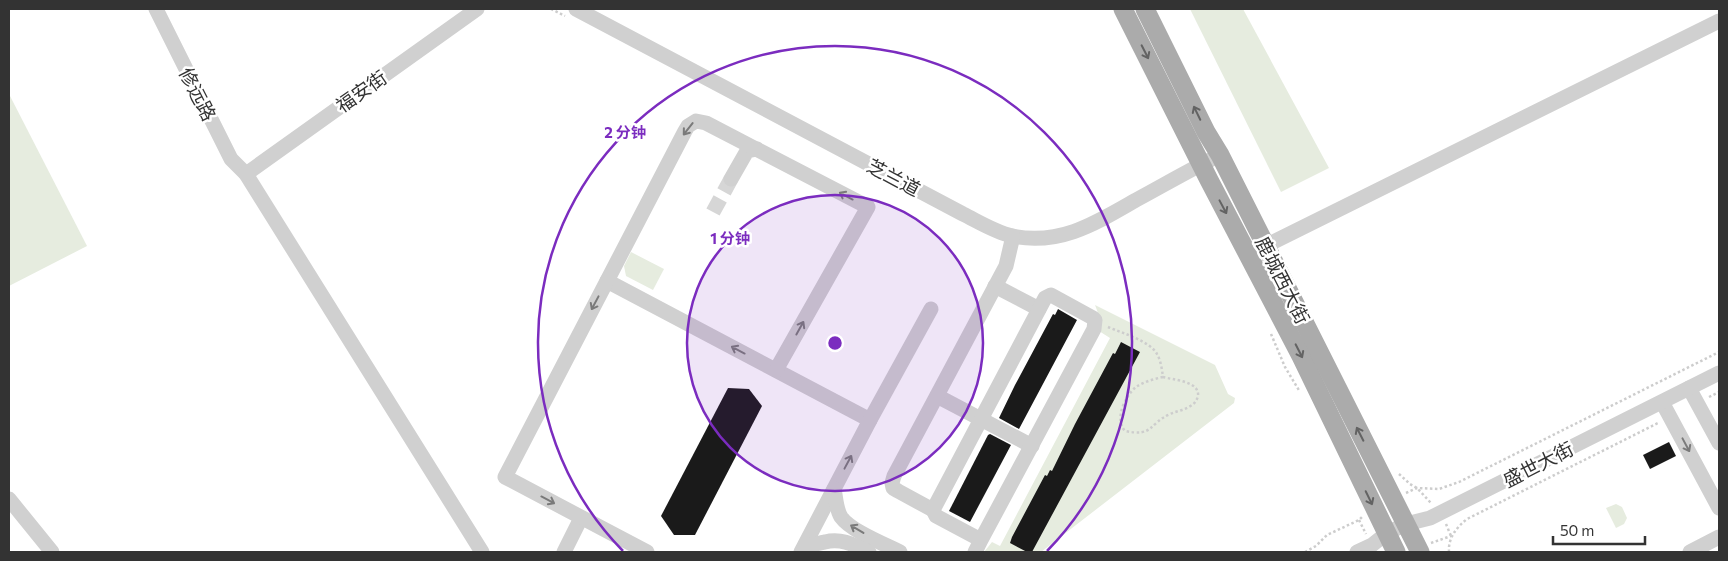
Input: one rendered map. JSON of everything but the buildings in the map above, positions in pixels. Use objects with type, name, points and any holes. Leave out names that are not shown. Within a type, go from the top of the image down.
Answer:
[{"type":"main road","name":"鹿城西大街","points":[[1123,9],[1301,356],[1396,552]]},
{"type":"main road","name":"鹿城西大街","points":[[1146,9],[1206,132],[1220,156],[1420,552]]},
{"type":"street","name":"修远路","points":[[156,9],[231,159],[246,174],[482,552]]},
{"type":"street","name":"福安街","points":[[246,174],[477,9]]},
{"type":"street","name":"芝兰道","points":[[572,13],[963,214],[995,230],[1013,236],[1048,238],[1091,226],[1201,164],[1220,156]]},
{"type":"street","points":[[1265,246],[1719,21]]},
{"type":"street","points":[[647,552],[505,477],[685,131],[696,121],[706,123],[868,208],[776,370]]},
{"type":"street","points":[[730,179],[747,151],[757,149]]},
{"type":"street","points":[[933,510],[1045,298],[1051,296],[1093,318],[1096,322],[978,546],[936,516],[933,510],[893,488],[894,476],[1006,266],[1013,236]]},
{"type":"street","points":[[607,281],[870,420]]},
{"type":"street","points":[[995,286],[1038,309]]},
{"type":"street","points":[[803,548],[931,309]]},
{"type":"street","name":"盛世大街","points":[[1357,552],[1372,545],[1386,533],[1406,524],[1430,518],[1719,373]]},
{"type":"street","points":[[1689,388],[1719,443]]},
{"type":"street","points":[[937,396],[1032,446]]},
{"type":"street","points":[[1662,402],[1719,508]]},
{"type":"street","points":[[834,489],[838,508],[841,516],[846,521],[855,528],[900,552]]},
{"type":"street","points":[[9,499],[52,552]]},
{"type":"street","points":[[564,552],[582,518]]},
{"type":"street","points":[[1690,552],[1719,537]]},
{"type":"street","points":[[803,548],[836,540],[851,543],[869,552]]},
{"type":"path","points":[[551,9],[572,13]]},
{"type":"path","points":[[1096,322],[1154,349],[1158,355],[1163,377]]},
{"type":"path","name":"盛世大街","points":[[1417,488],[1439,489],[1459,482],[1719,352]]},
{"type":"path","points":[[1163,377],[1189,383],[1195,387],[1198,393],[1194,404],[1170,414],[1144,432],[1124,431],[1120,418],[1130,393],[1141,384],[1163,377]]},
{"type":"path","points":[[1697,403],[1719,392]]},
{"type":"path","name":"盛世大街","points":[[1449,552],[1449,542],[1452,536],[1466,519],[1670,416]]},
{"type":"path","points":[[1305,552],[1316,546],[1327,535],[1359,520]]},
{"type":"shaded area","points":[[1190,9],[1243,9],[1329,168],[1281,192]]},
{"type":"shaded area","points":[[9,94],[87,246],[9,286]]},
{"type":"shaded area","points":[[631,252],[664,269],[653,290],[626,276],[624,266]]},
{"type":"shaded area","points":[[1095,305],[1215,365],[1228,394],[1235,398],[1234,403],[1041,552],[984,552],[992,542],[1000,546],[1110,338],[1099,331],[1098,313]]},
{"type":"shaded area","points":[[1616,504],[1622,507],[1627,518],[1624,524],[1616,528],[1606,508]]},
{"type":"tunnel","points":[[713,212],[731,179]]}]
